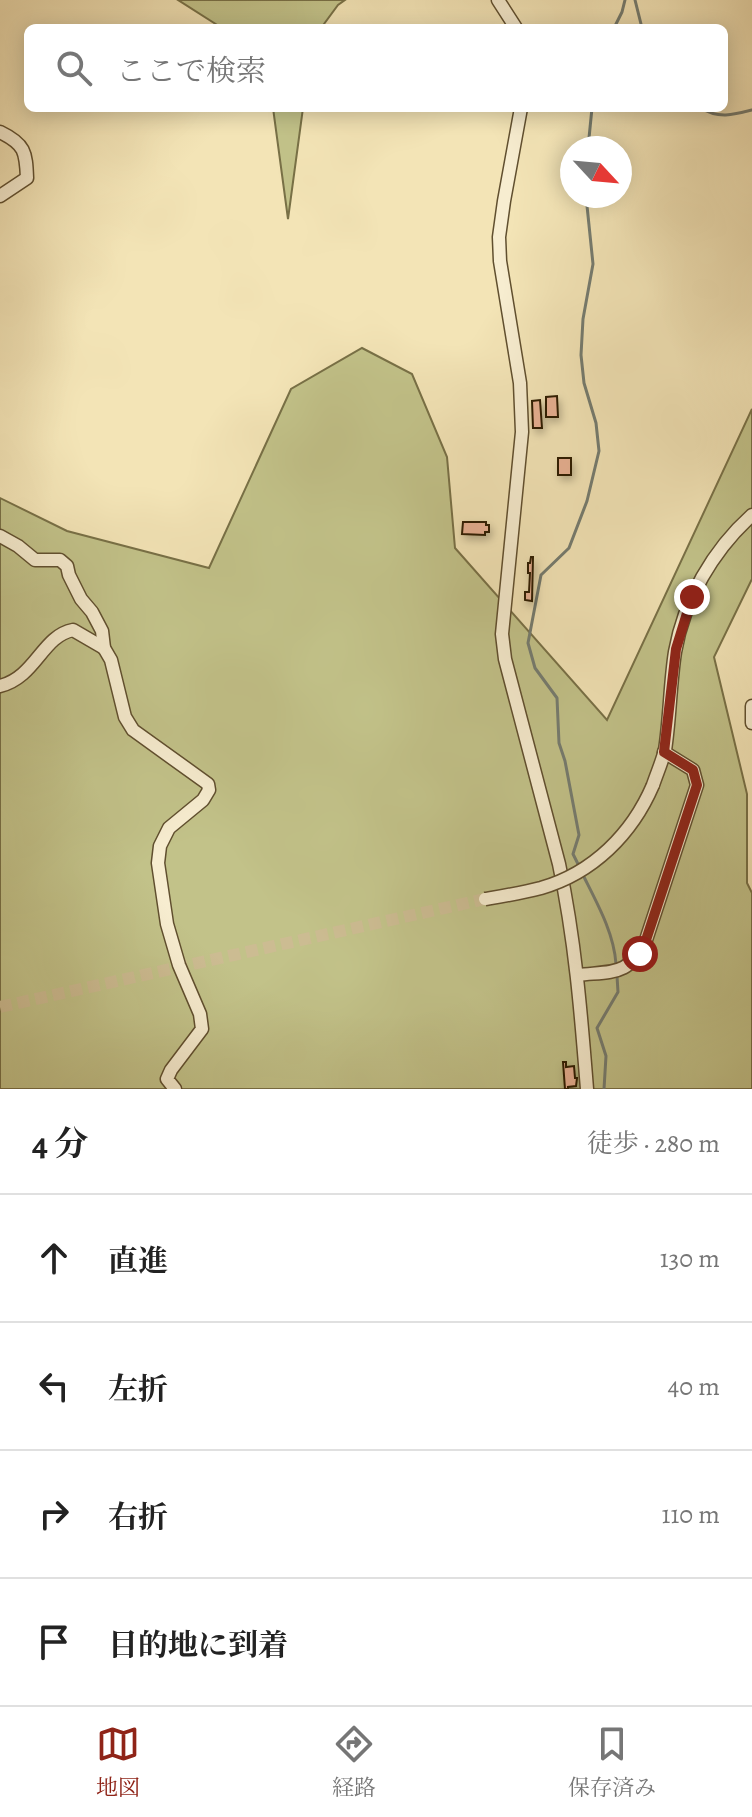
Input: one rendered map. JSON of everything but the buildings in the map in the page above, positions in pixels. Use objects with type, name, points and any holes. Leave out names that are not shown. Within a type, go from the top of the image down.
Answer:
[{"type":"street","points":[[498,0],[513,24]]},
{"type":"street","points":[[520,112],[499,237],[500,261],[520,383],[522,432],[502,634],[505,659],[562,876],[578,975],[587,1089]]},
{"type":"street","points":[[0,132],[13,138],[26,153],[27,178],[0,196]]},
{"type":"street","points":[[485,899],[541,888],[579,872],[610,849],[645,804],[664,752],[676,649],[688,608],[702,578],[727,540],[752,515]]},
{"type":"street","points":[[0,536],[35,560],[60,560],[67,566],[81,599],[102,631],[104,648],[111,660],[125,717],[133,730],[208,784],[209,790],[203,800],[169,828],[160,846],[158,863],[167,924],[179,965],[200,1014],[202,1029],[171,1070],[167,1079],[175,1089]]},
{"type":"street","points":[[0,686],[28,671],[61,632],[73,630],[104,648]]},
{"type":"street","points":[[752,706],[752,723]]},
{"type":"street","points":[[578,975],[620,971],[634,961],[646,940],[697,785],[693,770],[664,752]]},
{"type":"green space","points":[[178,0],[345,0],[324,24],[216,24]]},
{"type":"green space","points":[[274,112],[302,112],[288,219]]},
{"type":"green space","points":[[362,348],[412,374],[447,457],[455,548],[607,720],[752,409],[752,579],[714,657],[747,794],[747,883],[752,893],[752,1089],[0,1089],[0,498],[67,531],[209,568],[291,389]]},
{"type":"waterway","points":[[616,24],[625,0]]},
{"type":"waterway","points":[[635,0],[641,24]]},
{"type":"waterway","points":[[710,112],[720,115],[752,110]]},
{"type":"waterway","points":[[589,136],[592,112]]},
{"type":"waterway","points":[[580,868],[573,854],[579,835],[559,743],[557,698],[535,668],[528,643],[541,575],[569,548],[587,501],[599,451],[581,355],[583,319],[593,264],[587,208]]},
{"type":"waterway","points":[[583,875],[608,930],[616,964]]},
{"type":"waterway","points":[[604,1089],[606,1056],[597,1028],[618,992],[617,976]]},
{"type":"tunnel","points":[[0,1007],[485,899]]},
{"type":"route","points":[[640,954],[697,785],[693,770],[664,752],[676,649],[692,597]]}]
